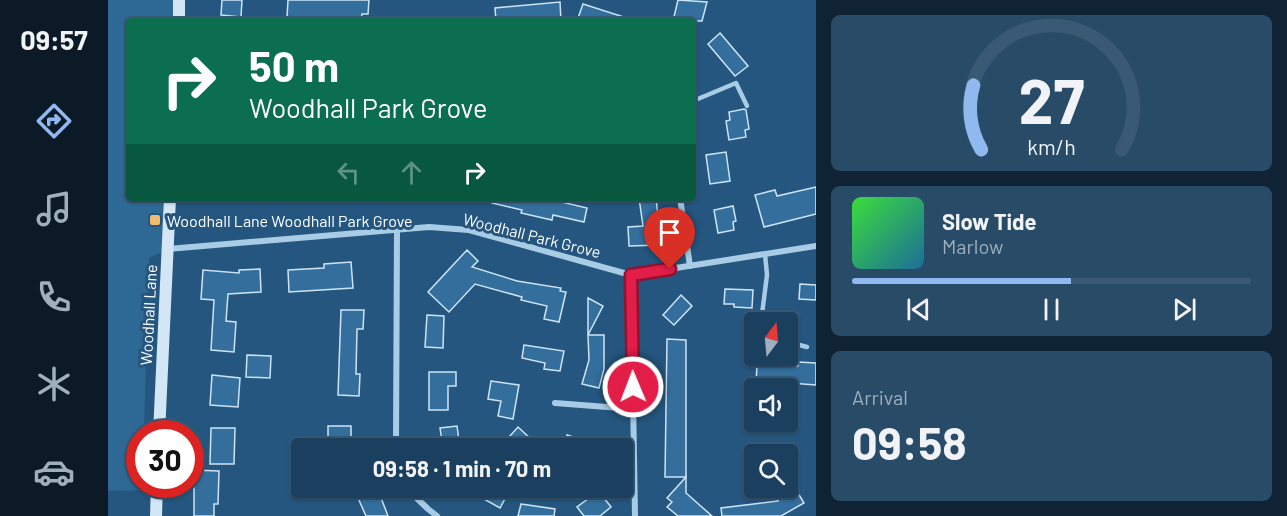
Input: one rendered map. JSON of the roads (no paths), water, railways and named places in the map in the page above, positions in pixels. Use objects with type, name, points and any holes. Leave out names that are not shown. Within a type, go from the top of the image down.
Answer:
[{"type":"street","points":[[179,0],[179,18]]},
{"type":"street","name":"Woodhall Lane","points":[[160,420],[170,201]]},
{"type":"street","points":[[680,201],[690,266]]},
{"type":"street","name":"Woodhall Park Grove","points":[[168,249],[429,227],[469,230],[631,275],[816,246]]},
{"type":"street","points":[[396,438],[397,228]]},
{"type":"street","points":[[631,275],[635,516]]},
{"type":"street","points":[[555,403],[633,410]]},
{"type":"street","points":[[156,516],[157,498]]},
{"type":"street","points":[[416,498],[437,516]]},
{"type":"lane","points":[[696,100],[736,83],[747,106]]},
{"type":"lane","points":[[762,312],[767,275],[765,254]]},
{"type":"lane","points":[[798,345],[807,347]]},
{"type":"place","name":"Woodhall Lane Woodhall Park Grove","points":[[155,220]]}]
